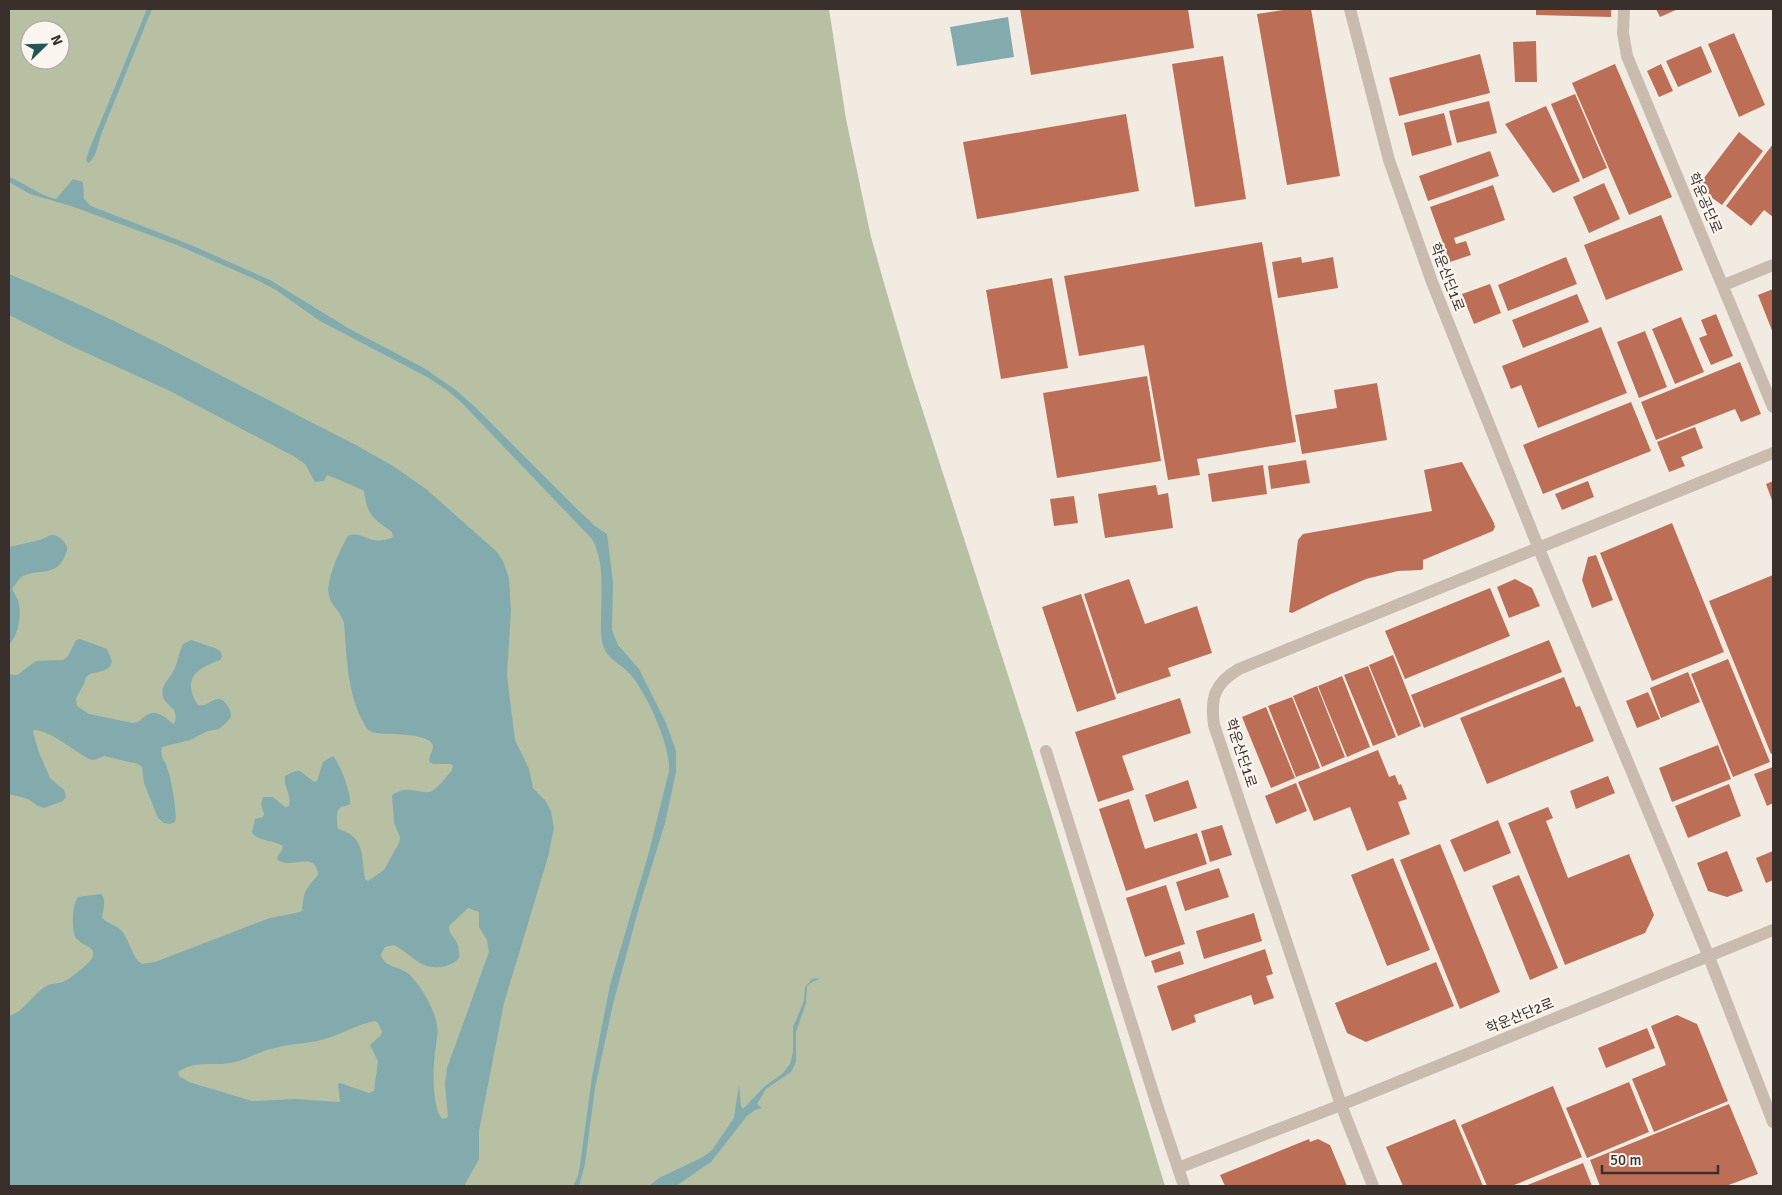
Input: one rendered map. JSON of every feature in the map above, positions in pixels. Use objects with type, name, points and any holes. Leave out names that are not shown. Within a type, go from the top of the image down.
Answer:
[{"type":"street","name":"학운산단1로","points":[[1350,9],[1387,152],[1409,220],[1539,548]]},
{"type":"street","name":"학운공단로","points":[[1624,9],[1623,33],[1627,56],[1724,284],[1773,406]]},
{"type":"street","points":[[1724,284],[1773,265]]},
{"type":"street","name":"학운산단1로","points":[[1342,1105],[1214,725],[1212,710],[1214,697],[1220,684],[1239,668],[1773,453]]},
{"type":"street","points":[[1539,548],[1709,957],[1773,1122]]},
{"type":"street","points":[[1046,751],[1184,1186]]},
{"type":"street","name":"학운산단2로","points":[[1178,1168],[1342,1105],[1773,930]]},
{"type":"street","points":[[1342,1105],[1372,1186]]},
{"type":"green space","points":[[9,9],[829,9],[846,119],[871,237],[886,290],[908,365],[1027,734],[1165,1186],[9,1186]]},
{"type":"water","points":[[147,9],[152,9],[102,132],[95,155],[88,163],[86,160],[89,150]]},
{"type":"water","points":[[1008,17],[1014,57],[957,66],[950,27]]},
{"type":"water","points":[[9,177],[43,195],[56,199],[73,179],[83,182],[84,199],[91,206],[191,245],[270,280],[348,328],[424,368],[457,391],[474,406],[579,511],[607,534],[613,582],[612,630],[618,645],[639,669],[666,723],[676,751],[676,772],[665,823],[640,904],[613,1004],[595,1088],[585,1164],[579,1186],[573,1186],[578,1176],[592,1077],[610,985],[649,852],[669,771],[669,761],[662,735],[644,694],[630,674],[606,652],[603,644],[601,632],[601,567],[592,539],[461,402],[427,377],[320,321],[276,290],[257,280],[177,245],[74,207],[30,194],[9,182]]},
{"type":"water","points":[[9,274],[141,334],[393,466],[426,489],[496,551],[503,561],[509,578],[511,610],[507,675],[515,740],[529,769],[533,788],[545,800],[551,811],[554,828],[548,857],[504,1003],[479,1131],[479,1159],[464,1186],[9,1186],[9,1016],[19,1011],[47,986],[63,982],[73,976],[92,958],[92,950],[74,935],[73,911],[78,897],[101,894],[104,903],[102,918],[122,931],[136,958],[142,964],[155,962],[270,918],[302,911],[306,891],[318,875],[316,867],[312,863],[307,862],[282,862],[277,859],[283,846],[254,835],[252,832],[255,819],[263,817],[264,814],[261,804],[263,797],[273,797],[285,807],[289,806],[290,802],[285,776],[295,771],[300,771],[314,782],[317,781],[323,762],[333,756],[345,780],[350,800],[350,804],[341,807],[338,811],[338,829],[347,833],[358,842],[361,848],[365,879],[368,881],[384,870],[399,843],[400,837],[394,823],[392,795],[404,790],[432,791],[445,779],[453,766],[451,764],[433,764],[429,761],[433,746],[425,738],[375,733],[368,730],[356,705],[347,665],[344,623],[341,615],[330,600],[328,590],[334,565],[348,536],[353,534],[372,540],[385,540],[393,537],[392,532],[372,516],[367,506],[364,491],[327,475],[324,481],[315,482],[305,464],[295,457],[168,390],[69,345],[9,315]],"holes":[[[468,908],[479,912],[479,927],[487,940],[489,952],[447,1068],[445,1084],[448,1117],[443,1119],[437,1109],[434,1093],[434,1059],[437,1040],[436,1019],[427,998],[410,975],[385,962],[381,954],[385,947],[394,945],[418,962],[430,967],[446,966],[453,963],[459,958],[459,951],[450,933],[449,926]],[[375,1021],[382,1032],[370,1045],[378,1061],[374,1091],[369,1093],[340,1083],[338,1084],[340,1102],[295,1099],[252,1101],[189,1082],[179,1076],[178,1072],[191,1066],[231,1063],[269,1049],[328,1038]]]},
{"type":"water","points":[[55,535],[67,545],[65,556],[57,567],[53,569],[23,576],[12,589],[18,600],[20,617],[15,635],[9,644],[9,547],[40,540]]},
{"type":"water","points":[[80,639],[107,649],[112,661],[110,667],[86,677],[76,698],[77,706],[89,714],[133,723],[152,713],[163,716],[173,724],[175,722],[175,713],[164,699],[162,691],[175,667],[183,644],[191,640],[221,652],[222,657],[220,660],[198,671],[191,681],[191,688],[198,705],[220,699],[228,706],[231,717],[219,729],[208,731],[190,740],[162,747],[162,757],[167,766],[174,796],[175,822],[170,824],[164,823],[158,818],[144,783],[142,767],[138,764],[104,756],[94,760],[89,759],[47,733],[40,731],[34,730],[33,732],[38,750],[50,778],[64,790],[66,797],[63,801],[44,808],[28,799],[9,794],[9,674],[17,675],[36,661],[63,660],[68,656],[76,640]]},
{"type":"water","points":[[821,978],[807,986],[806,1003],[796,1032],[796,1062],[791,1072],[766,1089],[757,1104],[762,1108],[755,1110],[747,1116],[711,1162],[676,1186],[649,1186],[659,1178],[703,1157],[712,1150],[734,1118],[739,1084],[741,1106],[743,1109],[765,1086],[782,1074],[790,1064],[793,1052],[793,1027],[804,1001],[805,987],[812,979]]},
{"type":"building","points":[[1020,9],[1188,9],[1194,48],[1031,75]]},
{"type":"building","points":[[1289,9],[1311,9],[1340,176],[1287,185],[1257,14]]},
{"type":"building","points":[[1536,9],[1611,9],[1611,17],[1536,15]]},
{"type":"building","points":[[1656,9],[1678,9],[1660,17]]},
{"type":"building","points":[[1734,33],[1765,105],[1739,117],[1708,44]]},
{"type":"building","points":[[1536,41],[1537,82],[1515,82],[1513,42]]},
{"type":"building","points":[[1701,46],[1712,72],[1678,87],[1666,61]]},
{"type":"building","points":[[1480,54],[1490,93],[1399,116],[1389,78]]},
{"type":"building","points":[[1223,56],[1246,199],[1195,207],[1172,64]]},
{"type":"building","points":[[1615,64],[1672,197],[1629,215],[1572,83]]},
{"type":"building","points":[[1661,64],[1673,91],[1659,97],[1647,71]]},
{"type":"building","points":[[1575,94],[1607,168],[1583,179],[1551,104]]},
{"type":"building","points":[[1489,101],[1497,133],[1457,143],[1449,111]]},
{"type":"building","points":[[1546,106],[1580,181],[1553,193],[1505,124]]},
{"type":"building","points":[[1444,113],[1452,145],[1412,156],[1404,123]]},
{"type":"building","points":[[1126,114],[1139,191],[977,219],[963,142]]},
{"type":"building","points":[[1739,132],[1763,151],[1722,205],[1701,190],[1701,182]]},
{"type":"building","points":[[1773,144],[1773,217],[1764,210],[1751,226],[1726,206]]},
{"type":"building","points":[[1490,151],[1499,176],[1428,201],[1419,176]]},
{"type":"building","points":[[1604,183],[1620,219],[1589,233],[1573,197]]},
{"type":"building","points":[[1493,185],[1505,220],[1454,238],[1456,244],[1466,241],[1471,255],[1450,262],[1430,207]]},
{"type":"building","points":[[1661,215],[1683,270],[1606,300],[1584,245]]},
{"type":"building","points":[[1262,242],[1296,442],[1197,459],[1200,475],[1168,480],[1144,345],[1079,356],[1064,276]]},
{"type":"building","points":[[1301,257],[1302,263],[1333,257],[1338,288],[1278,298],[1272,262]]},
{"type":"building","points":[[1566,257],[1577,284],[1508,311],[1498,285]]},
{"type":"building","points":[[1052,278],[1068,368],[1001,379],[986,290]]},
{"type":"building","points":[[1490,284],[1501,313],[1474,324],[1462,294]]},
{"type":"building","points":[[1773,289],[1773,333],[1758,295]]},
{"type":"building","points":[[1577,294],[1589,322],[1523,348],[1512,320]]},
{"type":"building","points":[[1716,314],[1733,356],[1711,365],[1699,338],[1707,335],[1701,320]]},
{"type":"building","points":[[1681,317],[1704,372],[1675,384],[1652,329]]},
{"type":"building","points":[[1601,327],[1627,393],[1538,428],[1521,385],[1511,389],[1502,366]]},
{"type":"building","points":[[1645,331],[1667,387],[1639,398],[1617,342]]},
{"type":"building","points":[[1740,362],[1761,414],[1741,422],[1735,409],[1656,440],[1641,402]]},
{"type":"building","points":[[1147,376],[1161,461],[1057,478],[1043,393]]},
{"type":"building","points":[[1377,383],[1387,440],[1302,454],[1295,415],[1337,408],[1334,390]]},
{"type":"building","points":[[1631,402],[1651,451],[1543,494],[1523,445]]},
{"type":"building","points":[[1695,427],[1703,448],[1681,457],[1685,466],[1669,472],[1657,442]]},
{"type":"building","points":[[1306,460],[1310,483],[1271,489],[1268,466]]},
{"type":"building","points":[[1462,462],[1494,523],[1493,531],[1423,560],[1423,569],[1421,570],[1398,571],[1366,579],[1292,613],[1289,612],[1298,540],[1303,534],[1432,511],[1424,470]]},
{"type":"building","points":[[1263,465],[1267,494],[1212,502],[1208,474]]},
{"type":"building","points":[[1588,481],[1594,497],[1562,510],[1555,494]]},
{"type":"building","points":[[1773,481],[1773,503],[1766,484]]},
{"type":"building","points":[[1156,485],[1158,495],[1168,493],[1173,528],[1105,538],[1098,494]]},
{"type":"building","points":[[1074,496],[1078,523],[1054,526],[1050,499]]},
{"type":"building","points":[[1672,523],[1724,652],[1652,681],[1600,553]]},
{"type":"building","points":[[1596,555],[1613,600],[1592,608],[1582,580],[1588,557]]},
{"type":"building","points":[[1773,575],[1773,753],[1771,754],[1709,601]]},
{"type":"building","points":[[1129,579],[1145,624],[1197,606],[1212,653],[1168,668],[1171,676],[1117,694],[1084,594]]},
{"type":"building","points":[[1515,579],[1532,588],[1540,606],[1509,618],[1497,587]]},
{"type":"building","points":[[1490,588],[1510,636],[1405,679],[1385,631]]},
{"type":"building","points":[[1081,594],[1116,699],[1077,712],[1042,607]]},
{"type":"building","points":[[1549,640],[1562,672],[1424,728],[1411,695]]},
{"type":"building","points":[[1393,655],[1421,726],[1398,736],[1369,665]]},
{"type":"building","points":[[1728,659],[1770,762],[1733,777],[1691,674]]},
{"type":"building","points":[[1368,666],[1396,737],[1373,746],[1344,675]]},
{"type":"building","points":[[1688,672],[1700,702],[1661,718],[1650,688]]},
{"type":"building","points":[[1342,676],[1370,747],[1347,757],[1318,686]]},
{"type":"building","points":[[1564,677],[1576,707],[1580,706],[1594,741],[1487,784],[1460,718]]},
{"type":"building","points":[[1317,686],[1345,757],[1322,767],[1293,696]]},
{"type":"building","points":[[1648,692],[1660,719],[1637,728],[1626,701]]},
{"type":"building","points":[[1292,697],[1320,768],[1296,777],[1268,706]]},
{"type":"building","points":[[1180,698],[1191,733],[1122,756],[1134,790],[1098,802],[1075,732]]},
{"type":"building","points":[[1266,707],[1295,778],[1271,788],[1242,717]]},
{"type":"building","points":[[1718,745],[1731,779],[1672,802],[1659,768]]},
{"type":"building","points":[[1378,750],[1389,777],[1395,775],[1407,799],[1398,802],[1410,834],[1367,851],[1350,807],[1314,821],[1298,782]]},
{"type":"building","points":[[1773,767],[1773,803],[1767,806],[1754,774]]},
{"type":"building","points":[[1608,776],[1615,793],[1576,809],[1570,791]]},
{"type":"building","points":[[1188,780],[1197,808],[1154,822],[1145,795]]},
{"type":"building","points":[[1296,783],[1307,811],[1276,824],[1265,796]]},
{"type":"building","points":[[1729,784],[1741,816],[1688,838],[1675,806]]},
{"type":"building","points":[[1129,799],[1145,849],[1197,833],[1207,864],[1126,891],[1099,809]]},
{"type":"building","points":[[1548,807],[1553,818],[1546,821],[1568,878],[1629,854],[1654,915],[1645,933],[1565,965],[1508,823]]},
{"type":"building","points":[[1498,820],[1511,853],[1464,872],[1450,840]]},
{"type":"building","points":[[1222,825],[1232,855],[1210,862],[1201,831]]},
{"type":"building","points":[[1440,844],[1500,992],[1460,1009],[1400,860]]},
{"type":"building","points":[[1727,851],[1743,891],[1727,897],[1708,891],[1697,863]]},
{"type":"building","points":[[1773,851],[1773,880],[1766,883],[1756,858]]},
{"type":"building","points":[[1393,858],[1430,950],[1387,966],[1351,875]]},
{"type":"building","points":[[1219,868],[1229,897],[1185,911],[1176,882]]},
{"type":"building","points":[[1519,875],[1558,968],[1530,980],[1492,886]]},
{"type":"building","points":[[1166,885],[1185,944],[1145,957],[1126,898]]},
{"type":"building","points":[[1254,913],[1262,941],[1204,959],[1196,931]]},
{"type":"building","points":[[1265,949],[1273,974],[1266,976],[1274,998],[1254,1005],[1251,995],[1194,1015],[1196,1022],[1172,1031],[1157,986]]},
{"type":"building","points":[[1180,951],[1184,964],[1155,973],[1151,961]]},
{"type":"building","points":[[1436,962],[1454,1006],[1366,1042],[1347,1033],[1335,1003]]},
{"type":"building","points":[[1677,1015],[1697,1024],[1728,1101],[1654,1132],[1632,1079],[1666,1065],[1651,1026]]},
{"type":"building","points":[[1647,1028],[1655,1048],[1606,1068],[1598,1048]]},
{"type":"building","points":[[1629,1082],[1649,1132],[1587,1158],[1566,1108]]},
{"type":"building","points":[[1553,1086],[1582,1157],[1512,1186],[1487,1186],[1461,1125]]},
{"type":"building","points":[[1729,1104],[1758,1174],[1726,1186],[1600,1186],[1590,1160]]},
{"type":"building","points":[[1455,1119],[1483,1186],[1403,1186],[1386,1147]]},
{"type":"building","points":[[1309,1139],[1310,1142],[1318,1139],[1330,1145],[1347,1186],[1225,1186],[1220,1175]]},
{"type":"building","points":[[1583,1163],[1592,1186],[1525,1186]]}]
